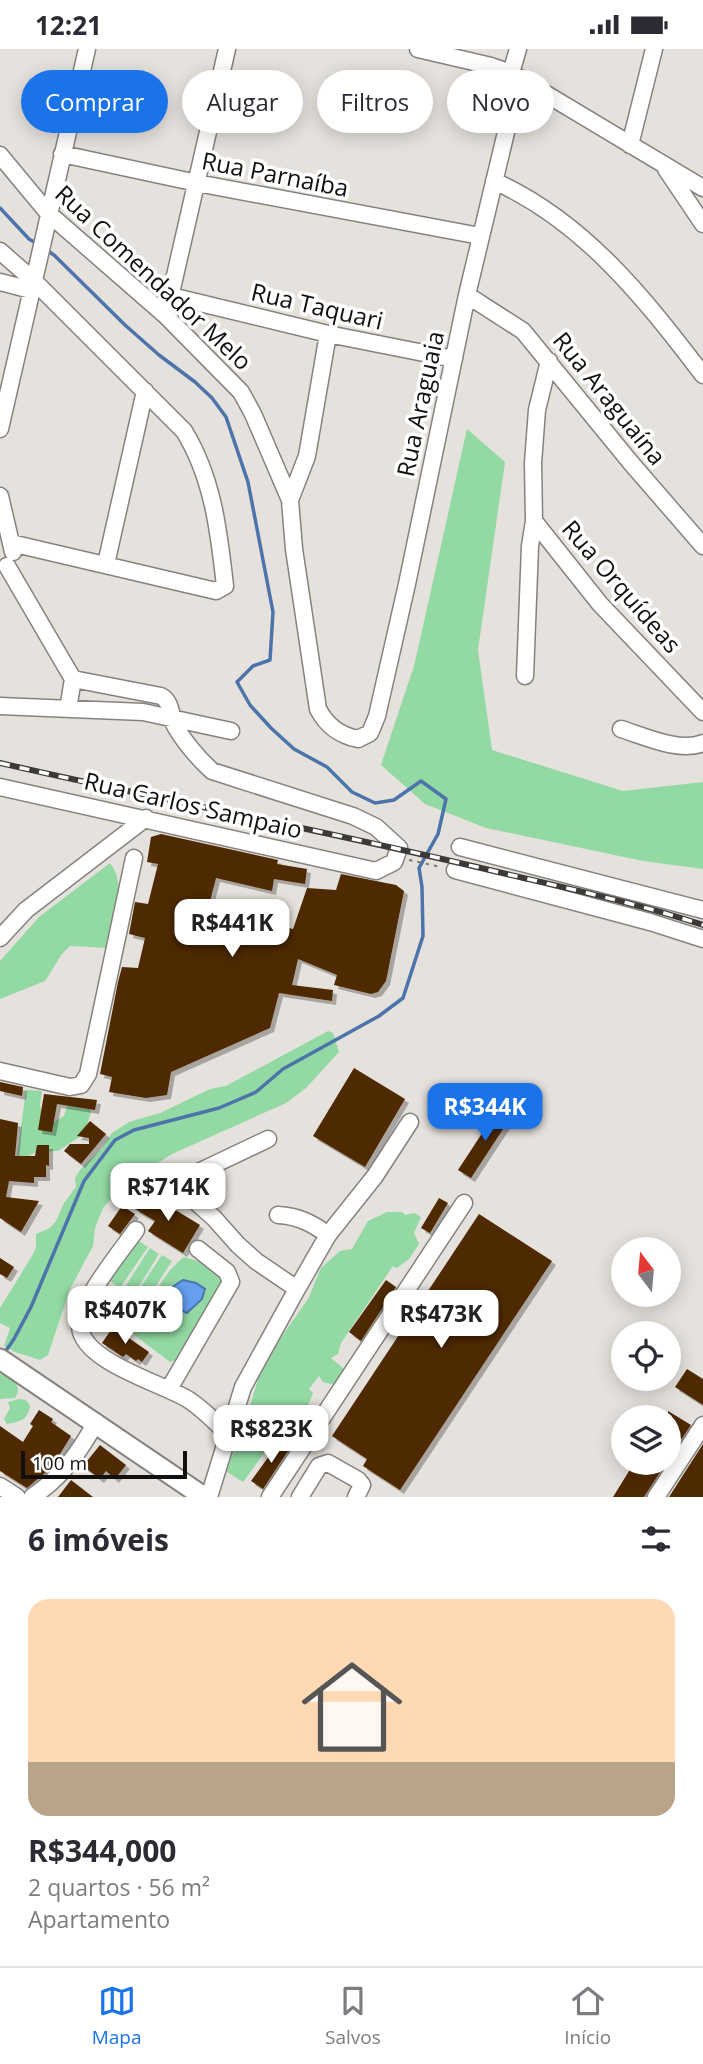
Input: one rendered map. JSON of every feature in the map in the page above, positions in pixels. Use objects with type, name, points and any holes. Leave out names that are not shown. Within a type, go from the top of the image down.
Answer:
[{"type":"main road","points":[[0,1359],[206,1497]]},
{"type":"street","points":[[0,429],[87,49]]},
{"type":"street","points":[[166,316],[227,49]]},
{"type":"street","points":[[418,49],[501,70]]},
{"type":"street","name":"Rua Araguaia","points":[[515,70],[517,49]]},
{"type":"street","points":[[630,145],[654,49]]},
{"type":"street","points":[[554,99],[703,188]]},
{"type":"street","name":"Rua Araguaia","points":[[364,737],[370,733],[377,716],[504,133]]},
{"type":"street","name":"Rua Parnaíba","points":[[62,154],[197,183],[480,236]]},
{"type":"street","name":"Rua Comendador Melo","points":[[0,155],[47,218],[166,316],[241,392],[290,500],[294,549],[314,697],[318,709],[324,721],[334,730],[346,737],[364,737]]},
{"type":"street","points":[[663,165],[703,224]]},
{"type":"street","points":[[494,181],[522,193],[581,235],[660,318],[703,375]]},
{"type":"street","points":[[0,251],[33,280],[184,431],[197,452],[218,528],[225,586],[216,591],[12,543]]},
{"type":"street","points":[[0,282],[33,280]]},
{"type":"street","name":"Rua Araguaína","points":[[467,295],[523,331],[631,463],[703,545]]},
{"type":"street","name":"Rua Taquari","points":[[171,296],[328,334],[454,359]]},
{"type":"street","points":[[290,500],[307,456],[328,334]]},
{"type":"street","name":"Rua Orquídeas","points":[[525,676],[537,410],[549,361]]},
{"type":"street","points":[[106,563],[145,391]]},
{"type":"street","points":[[0,496],[13,556],[3,567],[73,679],[68,709]]},
{"type":"street","name":"Rua Orquídeas","points":[[534,521],[600,604],[703,712]]},
{"type":"street","name":"Rua Carlos Sampaio","points":[[0,787],[376,871],[394,862],[399,848],[376,827],[315,802],[218,774],[196,754],[172,720],[168,702],[161,696],[73,679]]},
{"type":"street","points":[[0,706],[143,712],[231,731]]},
{"type":"street","points":[[621,729],[676,745],[703,743]]},
{"type":"street","points":[[0,938],[26,910],[146,818]]},
{"type":"street","points":[[460,848],[703,910]]},
{"type":"street","points":[[0,1071],[70,1087],[81,1085],[88,1075],[134,858]]},
{"type":"street","points":[[455,870],[650,922],[703,939]]},
{"type":"street","points":[[206,1497],[243,1387],[328,1234],[375,1176],[410,1122]]},
{"type":"street","points":[[268,1139],[188,1177],[183,1187],[238,1245],[297,1289]]},
{"type":"street","points":[[270,1497],[464,1203]]},
{"type":"street","points":[[278,1215],[304,1220],[328,1234]]},
{"type":"street","points":[[135,1230],[88,1299],[80,1326],[84,1340],[95,1352],[115,1365],[191,1401],[229,1435]]},
{"type":"street","points":[[169,1389],[231,1282],[228,1272],[198,1248]]},
{"type":"street","points":[[32,1497],[50,1485],[66,1469],[96,1422]]},
{"type":"street","points":[[656,1497],[703,1425]]},
{"type":"street","points":[[300,1497],[319,1466],[328,1463],[358,1480],[362,1485],[356,1497]]},
{"type":"street","points":[[0,1486],[16,1497]]},
{"type":"path","points":[[395,857],[432,865]]},
{"type":"green space","points":[[467,429],[505,462],[478,650],[492,750],[623,791],[703,782],[703,869],[643,861],[486,828],[425,804],[381,765],[414,666]]},
{"type":"green space","points":[[110,863],[118,882],[119,893],[108,948],[70,946],[45,981],[0,999],[0,961],[39,917]]},
{"type":"green space","points":[[328,1031],[333,1033],[339,1052],[306,1088],[286,1103],[172,1154],[124,1184],[103,1208],[95,1228],[93,1246],[70,1289],[48,1355],[40,1360],[4,1346],[10,1328],[0,1323],[0,1308],[36,1248],[36,1234],[50,1228],[56,1221],[64,1203],[76,1187],[75,1178],[80,1170],[102,1148],[112,1133],[129,1122],[160,1113],[210,1089],[226,1086]]},
{"type":"green space","points":[[26,1090],[42,1091],[40,1104],[44,1128],[64,1116],[69,1100],[85,1099],[91,1112],[84,1134],[58,1151],[36,1152],[23,1159],[17,1156]]},
{"type":"green space","points":[[387,1212],[402,1212],[405,1215],[414,1213],[421,1217],[414,1233],[419,1244],[409,1259],[397,1268],[393,1266],[341,1343],[338,1354],[331,1358],[344,1369],[344,1377],[335,1385],[323,1382],[319,1376],[309,1389],[313,1393],[301,1422],[293,1423],[289,1419],[243,1482],[224,1470],[239,1443],[259,1376],[275,1346],[308,1299],[321,1268],[340,1251],[352,1249],[368,1221]]},
{"type":"green space","points":[[137,1240],[148,1247],[120,1288],[110,1281]]},
{"type":"green space","points":[[150,1248],[159,1254],[133,1296],[123,1290]]},
{"type":"green space","points":[[162,1255],[172,1261],[145,1303],[134,1297]]},
{"type":"green space","points":[[184,1257],[206,1265],[222,1283],[179,1359],[170,1362],[133,1334],[161,1283]]},
{"type":"green space","points":[[0,1374],[17,1386],[15,1398],[0,1399]]},
{"type":"green space","points":[[26,1400],[30,1406],[27,1414],[19,1421],[7,1424],[4,1419],[10,1408],[8,1402]]},
{"type":"water","points":[[183,1280],[196,1283],[205,1289],[202,1299],[187,1313],[181,1310],[161,1310],[168,1292]]},
{"type":"water","points":[[111,1288],[141,1306],[132,1320],[102,1301]]},
{"type":"building","points":[[161,834],[278,860],[277,864],[307,869],[305,884],[274,879],[272,891],[216,878],[208,909],[293,929],[307,888],[336,890],[341,874],[396,885],[404,891],[386,981],[378,992],[371,994],[334,985],[337,975],[298,959],[292,985],[333,990],[332,1001],[279,993],[270,1028],[171,1072],[167,1095],[146,1098],[109,1092],[112,1077],[100,1074],[118,982],[122,967],[138,968],[145,938],[129,934],[135,902],[148,904],[158,864],[147,862],[151,837]]},
{"type":"building","points":[[354,1068],[405,1099],[365,1167],[313,1136]]},
{"type":"building","points":[[0,1082],[23,1087],[22,1096],[0,1091]]},
{"type":"building","points":[[44,1094],[97,1100],[95,1110],[57,1104],[52,1132],[38,1130]]},
{"type":"building","points":[[498,1109],[511,1117],[471,1178],[458,1170]]},
{"type":"building","points":[[0,1119],[18,1123],[15,1156],[35,1156],[37,1145],[49,1145],[46,1177],[34,1177],[34,1183],[9,1181],[6,1197],[39,1201],[21,1232],[0,1218]]},
{"type":"building","points":[[90,1121],[106,1134],[81,1164],[64,1151],[70,1144],[89,1144],[89,1138],[77,1136]]},
{"type":"building","points":[[146,1192],[200,1225],[183,1253],[148,1231],[155,1221],[135,1209]]},
{"type":"building","points":[[439,1198],[448,1203],[430,1233],[421,1228]]},
{"type":"building","points":[[122,1206],[135,1214],[120,1234],[108,1226]]},
{"type":"building","points":[[479,1214],[552,1261],[400,1490],[363,1466],[367,1459],[332,1436]]},
{"type":"building","points":[[0,1258],[14,1267],[7,1278],[0,1274]]},
{"type":"building","points":[[386,1280],[396,1287],[361,1341],[349,1332]]},
{"type":"building","points":[[113,1327],[149,1352],[142,1362],[126,1354],[123,1357],[102,1343]]},
{"type":"building","points":[[687,1369],[703,1379],[703,1405],[681,1391],[681,1378]]},
{"type":"building","points":[[39,1410],[71,1436],[52,1467],[27,1488],[0,1471],[0,1426],[23,1442]]},
{"type":"building","points":[[681,1419],[691,1425],[681,1440]]},
{"type":"building","points":[[280,1441],[290,1448],[263,1489],[251,1481]]},
{"type":"building","points":[[703,1444],[703,1497],[669,1497]]},
{"type":"building","points":[[100,1445],[126,1465],[115,1479],[106,1471],[100,1479],[83,1466]]},
{"type":"building","points":[[627,1475],[658,1475],[644,1497],[613,1497]]},
{"type":"building","points":[[71,1480],[93,1497],[58,1497]]},
{"type":"waterway","points":[[0,208],[29,239],[39,245]]},
{"type":"waterway","points":[[3,1355],[31,1307],[84,1181],[115,1140],[134,1130],[219,1108],[256,1092],[283,1069],[379,1016],[403,998],[423,936],[419,868],[438,834],[446,799],[421,781],[394,800],[375,803],[352,792],[327,767],[294,749],[250,705],[237,682],[253,666],[270,660],[273,612],[248,482],[226,417],[212,398],[195,382],[125,325],[45,249]]},
{"type":"railway","points":[[0,763],[436,857],[601,896],[703,925]]}]
